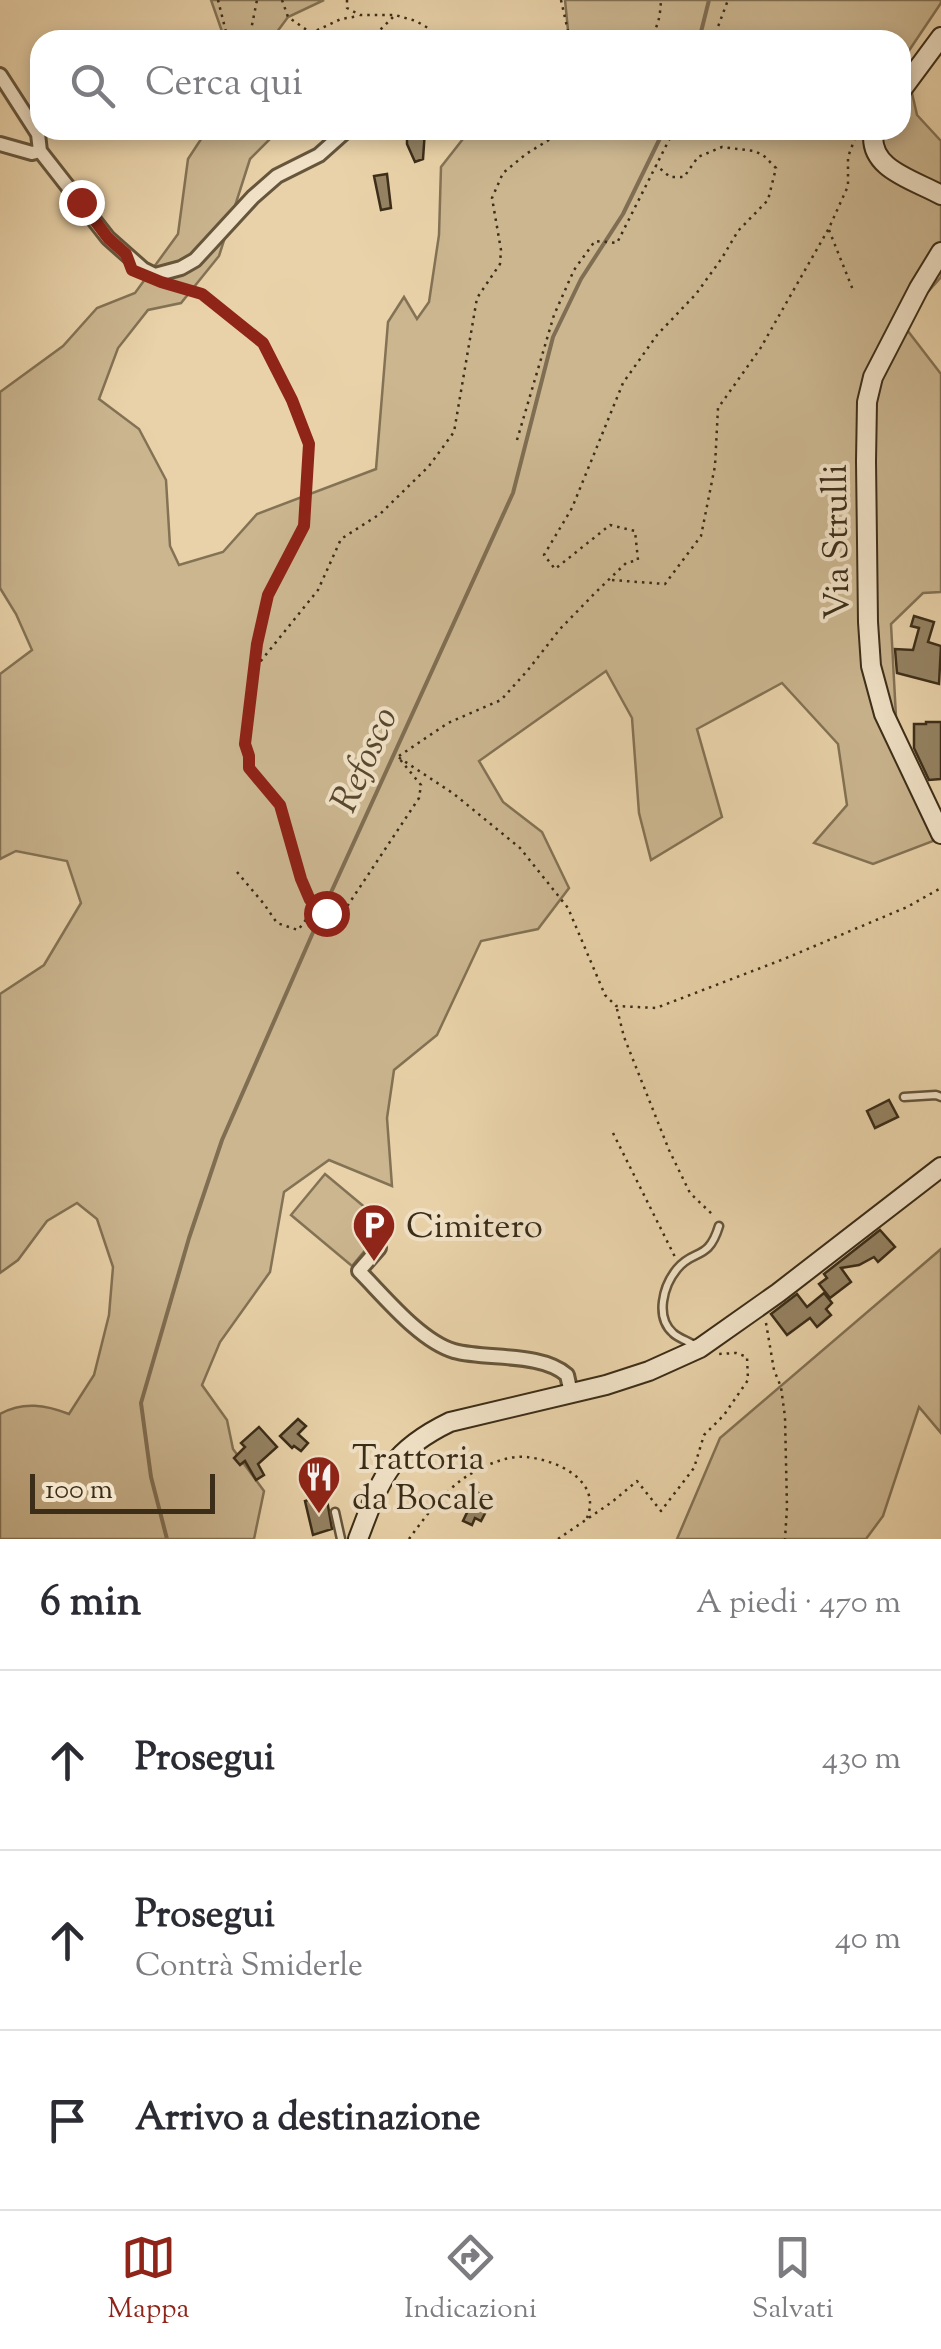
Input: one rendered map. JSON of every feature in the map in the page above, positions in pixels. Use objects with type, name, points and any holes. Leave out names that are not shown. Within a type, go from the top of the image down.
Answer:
[{"type":"street","points":[[911,78],[941,37]]},
{"type":"street","points":[[0,76],[30,122]]},
{"type":"street","points":[[39,140],[40,151],[108,238],[143,270],[155,275],[195,260],[265,187],[278,176],[320,156],[337,140]]},
{"type":"street","points":[[874,140],[874,148],[886,165],[941,195]]},
{"type":"street","points":[[0,144],[23,152],[40,151]]},
{"type":"street","name":"Via Strulli","points":[[941,252],[873,377],[867,402],[866,461],[871,666],[884,714],[941,834]]},
{"type":"street","points":[[358,1539],[381,1480],[400,1456],[428,1433],[450,1422],[606,1385],[700,1348],[941,1167]]},
{"type":"street","points":[[379,1248],[359,1271],[422,1334],[454,1351],[552,1365],[567,1376],[571,1393]]},
{"type":"lane","points":[[904,1097],[941,1097]]},
{"type":"lane","points":[[700,1348],[672,1332],[662,1308],[667,1285],[679,1265],[714,1244],[720,1226]]},
{"type":"lane","points":[[335,1512],[341,1539]]},
{"type":"path","points":[[218,0],[226,30]]},
{"type":"path","points":[[251,30],[257,0]]},
{"type":"path","points":[[282,0],[288,17],[308,30]]},
{"type":"path","points":[[347,0],[347,8],[360,16]]},
{"type":"path","points":[[561,0],[568,30]]},
{"type":"path","points":[[657,30],[661,0]]},
{"type":"path","points":[[716,30],[728,0]]},
{"type":"path","points":[[316,30],[341,19],[395,15],[416,20],[429,30]]},
{"type":"path","points":[[380,30],[395,15]]},
{"type":"path","points":[[255,668],[318,590],[341,540],[380,514],[429,466],[454,432],[477,298],[500,264],[492,198],[503,173],[549,140]]},
{"type":"path","points":[[517,440],[554,315],[574,270],[595,240],[617,243],[669,140]]},
{"type":"path","points":[[608,580],[666,584],[701,536],[715,466],[718,408],[760,349],[828,228],[848,186],[848,157],[854,140]]},
{"type":"path","points":[[398,756],[448,724],[502,700],[560,629],[626,563],[638,560],[635,530],[610,525],[555,568],[544,554],[572,508],[622,384],[657,335],[696,294],[738,231],[768,200],[776,168],[763,155],[722,147],[698,157],[684,176],[670,176],[656,165]]},
{"type":"path","points":[[828,228],[853,290]]},
{"type":"path","points":[[161,282],[202,294],[263,343],[309,444],[304,526],[268,595],[257,644],[245,744],[249,768],[280,805],[310,900],[318,902],[326,913],[348,905],[419,798],[421,785],[398,756]]},
{"type":"path","points":[[398,756],[454,794],[520,848],[568,908],[605,995],[616,1006],[624,1037],[669,1150],[690,1193],[720,1226]]},
{"type":"path","points":[[237,872],[277,923],[298,930],[318,902]]},
{"type":"path","points":[[616,1006],[656,1008],[820,944],[941,888]]},
{"type":"path","points":[[613,1133],[679,1265]]},
{"type":"path","points":[[759,1307],[766,1322],[785,1417],[785,1539]]},
{"type":"path","points":[[558,1539],[637,1481],[661,1511],[694,1468],[704,1435],[724,1416],[748,1380],[747,1357],[736,1353],[712,1355],[700,1348]]},
{"type":"path","points":[[409,1539],[438,1502],[466,1477],[500,1461],[523,1456],[578,1476],[589,1490],[592,1506],[586,1519]]},
{"type":"shaded area","points":[[211,0],[324,0],[288,17],[278,30],[222,30]]},
{"type":"shaded area","points":[[565,0],[941,0],[911,48],[911,30],[568,30]]},
{"type":"shaded area","points":[[911,89],[917,115],[941,141],[941,277],[901,322],[941,374],[941,592],[923,593],[891,624],[896,717],[941,816],[941,838],[873,864],[814,843],[847,805],[838,744],[782,683],[697,729],[722,817],[651,860],[639,813],[632,718],[606,671],[479,761],[503,802],[542,832],[569,888],[538,929],[481,941],[437,1035],[394,1070],[387,1118],[392,1186],[329,1160],[284,1192],[270,1272],[220,1342],[202,1385],[227,1420],[233,1449],[264,1491],[254,1539],[0,1539],[0,1414],[34,1406],[69,1414],[94,1375],[109,1315],[113,1267],[97,1219],[77,1203],[47,1221],[18,1260],[0,1273],[0,994],[44,965],[81,903],[67,861],[16,851],[0,859],[0,674],[32,650],[0,588],[0,392],[63,346],[97,308],[135,293],[178,234],[188,159],[200,140],[269,140],[250,159],[219,256],[181,303],[148,310],[118,348],[99,399],[139,429],[166,480],[170,546],[179,565],[223,552],[257,514],[376,469],[388,322],[404,297],[417,319],[429,302],[439,235],[441,167],[462,140],[911,140]]},
{"type":"shaded area","points":[[325,1174],[386,1225],[352,1266],[291,1215]]},
{"type":"shaded area","points":[[941,1249],[941,1433],[919,1407],[883,1516],[866,1539],[677,1539],[720,1438]]},
{"type":"building","points":[[407,140],[424,140],[423,159],[415,162]]},
{"type":"building","points":[[387,174],[391,208],[381,210],[374,176]]},
{"type":"building","points":[[914,616],[934,622],[928,642],[941,646],[939,684],[897,673],[895,649],[913,650],[919,628],[911,626]]},
{"type":"building","points":[[941,722],[941,779],[929,780],[914,748],[914,724]]},
{"type":"building","points":[[889,1100],[898,1117],[875,1128],[867,1111]]},
{"type":"building","points":[[880,1230],[895,1247],[878,1262],[874,1257],[841,1268],[851,1282],[830,1298],[819,1284],[827,1278],[824,1274]]},
{"type":"building","points":[[824,1293],[832,1303],[826,1309],[831,1315],[817,1327],[810,1318],[787,1335],[771,1314],[797,1294],[807,1307]]},
{"type":"building","points":[[298,1419],[306,1426],[298,1434],[308,1443],[301,1451],[280,1436]]},
{"type":"building","points":[[259,1427],[277,1447],[258,1464],[264,1475],[256,1480],[245,1461],[240,1465],[234,1458],[245,1447],[241,1443]]},
{"type":"building","points":[[477,1492],[492,1500],[481,1521],[475,1518],[472,1525],[463,1521]]},
{"type":"building","name":"Trattoria da Bocale","points":[[326,1494],[332,1529],[313,1535],[305,1501]]},
{"type":"waterway","name":"Refosco","points":[[702,30],[709,0]]},
{"type":"waterway","name":"Refosco","points":[[167,1539],[151,1477],[141,1403],[222,1140],[513,493],[553,337],[581,279],[623,214],[659,140]]},
{"type":"place","name":"Cimitero","points":[[374,1263]]},
{"type":"place","name":"Trattoria da Bocale","points":[[319,1515]]},
{"type":"route","points":[[81,202],[108,238],[126,254],[132,270],[202,294],[263,343],[309,444],[304,526],[268,595],[257,644],[245,744],[249,768],[280,805],[310,900],[318,902],[326,913]]}]
